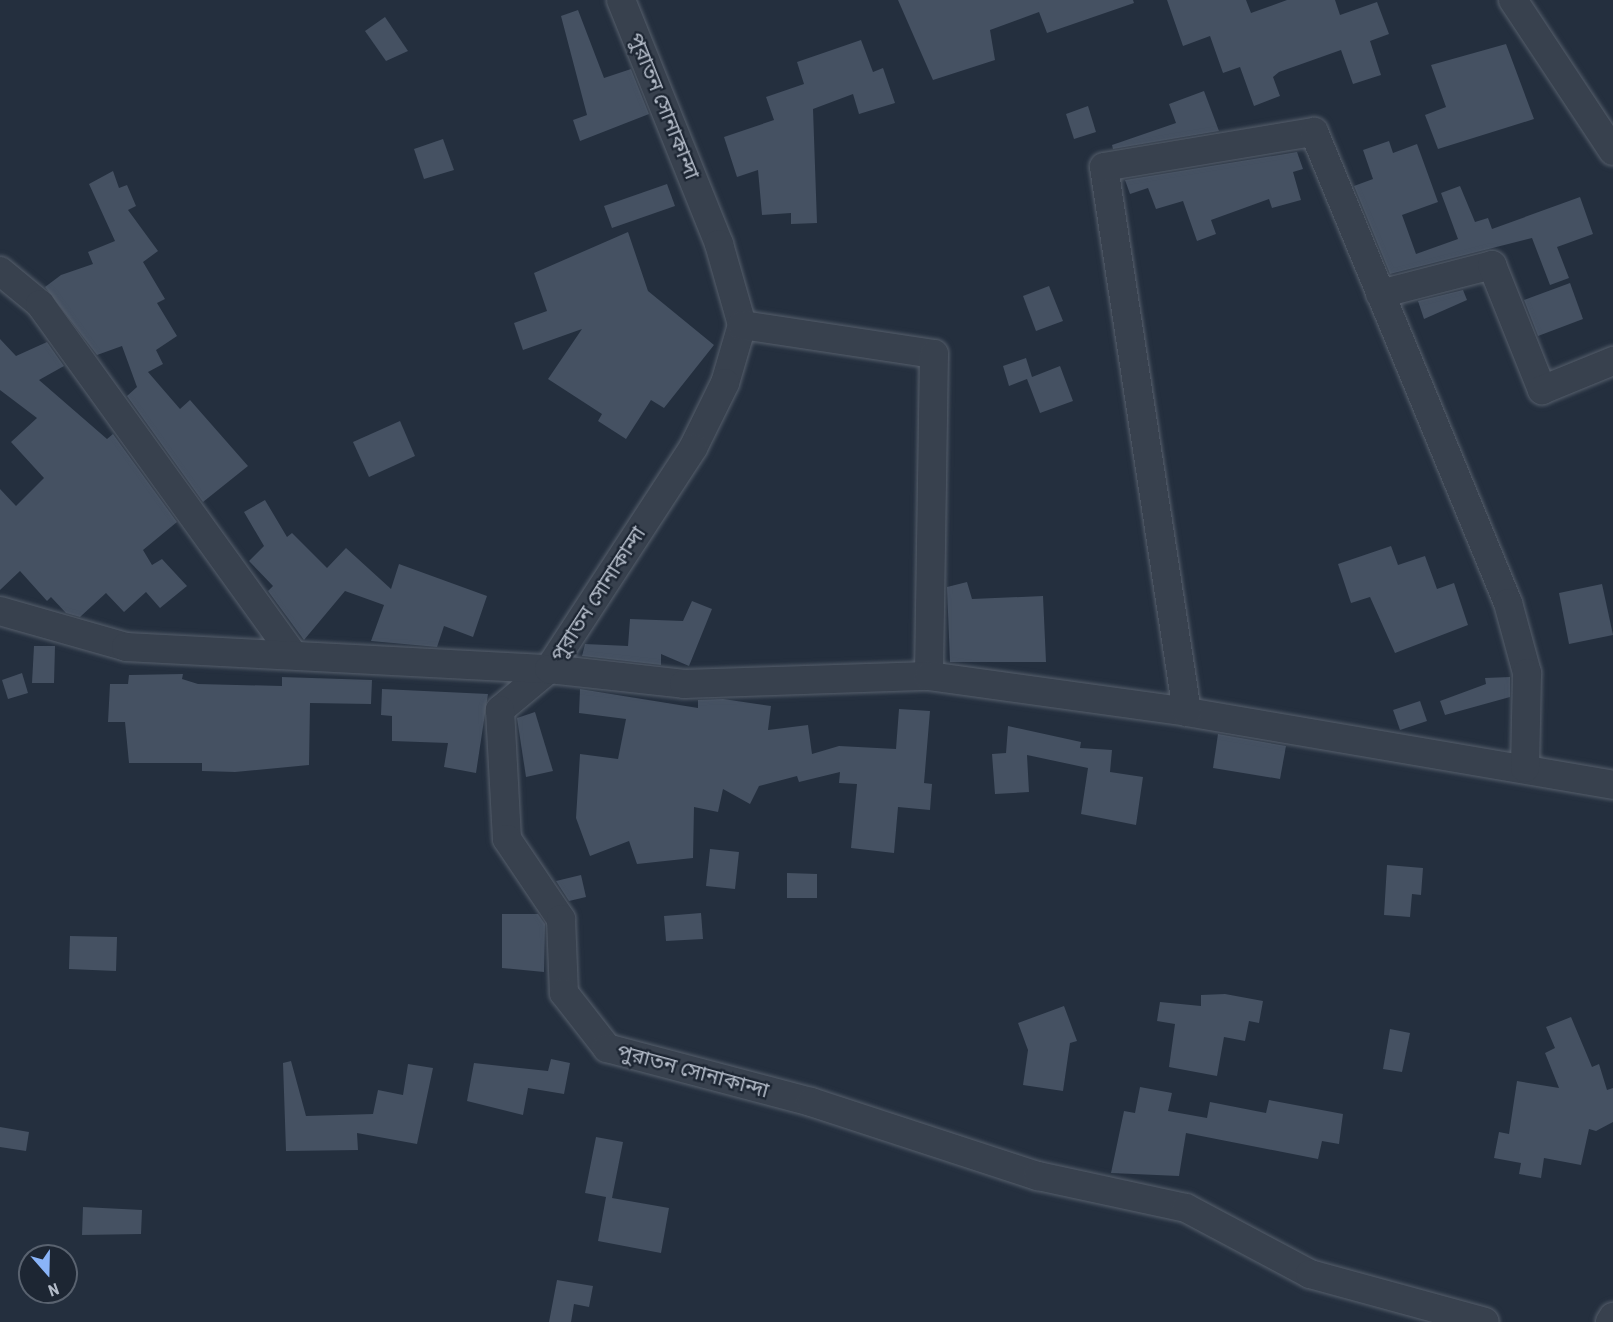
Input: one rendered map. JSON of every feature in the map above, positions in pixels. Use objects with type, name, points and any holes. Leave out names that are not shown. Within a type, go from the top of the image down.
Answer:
[{"type":"street","name":"পুরাতন সোনাকান্দা","points":[[621,0],[719,244],[742,325],[725,383],[693,448],[549,669],[500,710],[507,839],[561,919],[564,993],[607,1048],[811,1102],[1038,1176],[1186,1208],[1310,1274],[1485,1322]]},
{"type":"street","points":[[1512,0],[1613,151]]},
{"type":"street","points":[[1187,712],[1104,167],[1314,132],[1508,603],[1527,673],[1524,768]]},
{"type":"street","points":[[1380,294],[1492,265],[1542,390],[1613,361]]},
{"type":"street","points":[[0,271],[40,304],[291,653]]},
{"type":"street","points":[[742,325],[934,354],[929,676]]},
{"type":"street","points":[[0,611],[126,646],[291,653],[549,669],[684,684],[929,676],[1187,712],[1613,785]]},
{"type":"street","points":[[1610,1322],[1613,1317]]},
{"type":"building","points":[[898,0],[1133,0],[1134,3],[1047,33],[1039,12],[990,30],[995,60],[933,80]]},
{"type":"building","points":[[1167,0],[1246,0],[1251,13],[1287,0],[1335,0],[1340,15],[1377,2],[1389,34],[1370,41],[1381,75],[1353,84],[1341,50],[1279,72],[1273,77],[1280,96],[1254,106],[1240,67],[1223,73],[1210,36],[1183,46]]},
{"type":"building","points":[[578,10],[604,78],[631,69],[649,114],[580,141],[573,120],[587,115],[561,16]]},
{"type":"building","points":[[385,17],[408,51],[386,61],[365,31]]},
{"type":"building","points":[[861,40],[873,72],[883,68],[895,103],[859,114],[853,94],[813,109],[817,223],[791,224],[791,213],[762,215],[758,170],[737,177],[724,137],[774,120],[766,97],[804,84],[797,62]]},
{"type":"building","points":[[1506,44],[1534,119],[1438,149],[1425,115],[1446,107],[1431,65]]},
{"type":"building","points":[[1204,91],[1219,131],[1113,149],[1112,145],[1176,123],[1169,104]]},
{"type":"building","points":[[1088,106],[1096,132],[1074,139],[1066,114]]},
{"type":"building","points":[[443,139],[454,170],[424,179],[414,149]]},
{"type":"building","points":[[1389,141],[1393,153],[1417,144],[1438,202],[1402,215],[1416,254],[1458,239],[1441,193],[1460,186],[1475,222],[1488,218],[1492,229],[1580,197],[1593,234],[1557,247],[1569,278],[1550,285],[1532,238],[1390,274],[1354,186],[1373,179],[1363,150]]},
{"type":"building","points":[[1297,152],[1303,169],[1293,172],[1301,200],[1272,208],[1269,199],[1211,220],[1216,234],[1197,241],[1183,201],[1156,209],[1148,188],[1130,194],[1125,180]]},
{"type":"building","points":[[113,171],[119,188],[127,185],[136,206],[128,210],[158,251],[143,262],[165,299],[157,303],[177,336],[156,350],[163,364],[148,372],[180,409],[190,400],[248,466],[203,502],[127,396],[137,387],[122,346],[97,355],[45,287],[61,275],[93,264],[88,252],[115,241],[89,184]]},
{"type":"building","points":[[667,184],[675,206],[612,228],[604,206]]},
{"type":"building","points":[[628,232],[648,291],[714,345],[664,408],[651,400],[626,439],[598,421],[602,414],[548,379],[582,329],[523,350],[514,323],[547,311],[534,273]]},
{"type":"building","points":[[1570,283],[1583,319],[1538,336],[1524,300]]},
{"type":"building","points":[[1049,286],[1063,321],[1036,331],[1023,296]]},
{"type":"building","points":[[1463,290],[1467,300],[1424,319],[1418,301]]},
{"type":"building","points":[[0,339],[16,356],[47,342],[64,366],[39,380],[107,439],[113,434],[177,522],[143,550],[152,565],[162,559],[187,586],[160,608],[146,592],[124,612],[106,593],[80,617],[66,613],[51,597],[47,601],[20,571],[0,590],[0,489],[16,506],[44,478],[11,442],[37,418],[0,390]]},
{"type":"building","points":[[1026,358],[1032,377],[1060,366],[1073,401],[1040,413],[1027,379],[1009,386],[1003,366]]},
{"type":"building","points":[[400,421],[415,456],[369,477],[353,442]]},
{"type":"building","points":[[265,500],[287,537],[292,533],[327,568],[346,548],[391,589],[399,564],[487,596],[473,637],[444,626],[437,647],[371,641],[384,605],[345,591],[304,640],[268,591],[273,586],[249,561],[264,546],[244,512]]},
{"type":"building","points":[[1391,546],[1398,565],[1425,556],[1437,589],[1454,583],[1468,625],[1395,653],[1370,597],[1351,603],[1338,564]]},
{"type":"building","points":[[967,582],[972,599],[1043,596],[1046,662],[950,662],[947,587]]},
{"type":"building","points":[[1602,584],[1613,635],[1569,644],[1559,593]]},
{"type":"building","points":[[692,601],[712,609],[689,666],[661,654],[661,665],[582,656],[585,644],[628,646],[630,619],[683,621]]},
{"type":"building","points":[[34,646],[55,646],[54,683],[32,683]]},
{"type":"building","points":[[22,673],[28,693],[8,699],[2,680]]},
{"type":"building","points":[[183,674],[182,679],[198,684],[282,686],[282,677],[372,680],[371,704],[310,703],[309,765],[235,772],[202,771],[202,763],[129,763],[125,722],[108,722],[110,684],[128,684],[129,675]]},
{"type":"building","points":[[1510,677],[1510,697],[1445,715],[1440,701],[1486,684],[1485,678]]},
{"type":"building","points":[[382,689],[488,694],[476,773],[444,767],[448,743],[392,741],[392,716],[381,715]]},
{"type":"building","points":[[580,689],[698,708],[698,700],[723,699],[771,706],[768,730],[808,725],[812,754],[839,746],[896,749],[899,709],[930,711],[924,783],[932,784],[930,810],[898,807],[894,853],[851,848],[857,784],[839,783],[840,772],[799,782],[797,776],[759,786],[750,804],[723,789],[718,812],[694,807],[693,858],[637,864],[629,841],[590,856],[576,818],[580,754],[618,759],[626,719],[579,713]]},
{"type":"building","points":[[1420,701],[1427,721],[1400,730],[1393,710]]},
{"type":"building","points":[[535,712],[553,771],[526,777],[517,718]]},
{"type":"building","points":[[1008,726],[1081,742],[1080,748],[1112,750],[1110,772],[1143,777],[1136,825],[1081,814],[1088,768],[1027,755],[1029,792],[995,794],[992,754],[1006,753]]},
{"type":"building","points":[[1218,734],[1286,746],[1280,779],[1213,768]]},
{"type":"building","points":[[710,849],[739,852],[735,889],[706,886]]},
{"type":"building","points":[[1387,865],[1423,868],[1421,895],[1412,894],[1410,917],[1384,915]]},
{"type":"building","points":[[787,873],[817,874],[817,898],[787,898]]},
{"type":"building","points":[[581,875],[586,897],[569,901],[556,881]]},
{"type":"building","points":[[701,913],[703,939],[666,941],[664,916]]},
{"type":"building","points":[[502,914],[538,914],[545,924],[544,972],[502,968]]},
{"type":"building","points":[[70,936],[117,937],[116,971],[69,969]]},
{"type":"building","points":[[1225,994],[1263,1001],[1259,1023],[1249,1021],[1245,1041],[1224,1037],[1217,1076],[1169,1067],[1175,1024],[1157,1021],[1160,1002],[1201,1006],[1201,995]]},
{"type":"building","points":[[1064,1006],[1077,1041],[1070,1043],[1063,1091],[1023,1085],[1028,1050],[1018,1023]]},
{"type":"building","points":[[1571,1017],[1592,1067],[1599,1064],[1607,1090],[1613,1088],[1613,1122],[1596,1131],[1589,1129],[1581,1165],[1544,1158],[1541,1178],[1519,1174],[1521,1163],[1494,1158],[1499,1132],[1509,1134],[1517,1081],[1559,1088],[1545,1053],[1555,1048],[1546,1027]]},
{"type":"building","points":[[1390,1029],[1410,1033],[1402,1072],[1383,1069]]},
{"type":"building","points":[[551,1059],[570,1063],[564,1094],[528,1088],[523,1115],[467,1101],[474,1063],[548,1071]]},
{"type":"building","points":[[291,1061],[306,1116],[373,1114],[378,1090],[403,1095],[408,1064],[433,1068],[417,1144],[357,1133],[358,1150],[286,1151],[283,1063]]},
{"type":"building","points":[[1140,1087],[1172,1093],[1168,1111],[1207,1118],[1210,1102],[1266,1113],[1269,1100],[1343,1114],[1339,1144],[1322,1141],[1318,1159],[1186,1133],[1179,1176],[1111,1173],[1124,1111],[1135,1113]]},
{"type":"building","points":[[0,1127],[29,1132],[26,1151],[0,1147]]},
{"type":"building","points":[[596,1137],[623,1142],[612,1198],[669,1208],[661,1253],[598,1241],[606,1197],[585,1193]]},
{"type":"building","points":[[83,1207],[142,1210],[141,1234],[82,1235]]},
{"type":"building","points":[[557,1280],[593,1286],[589,1307],[574,1304],[571,1322],[549,1322]]}]
